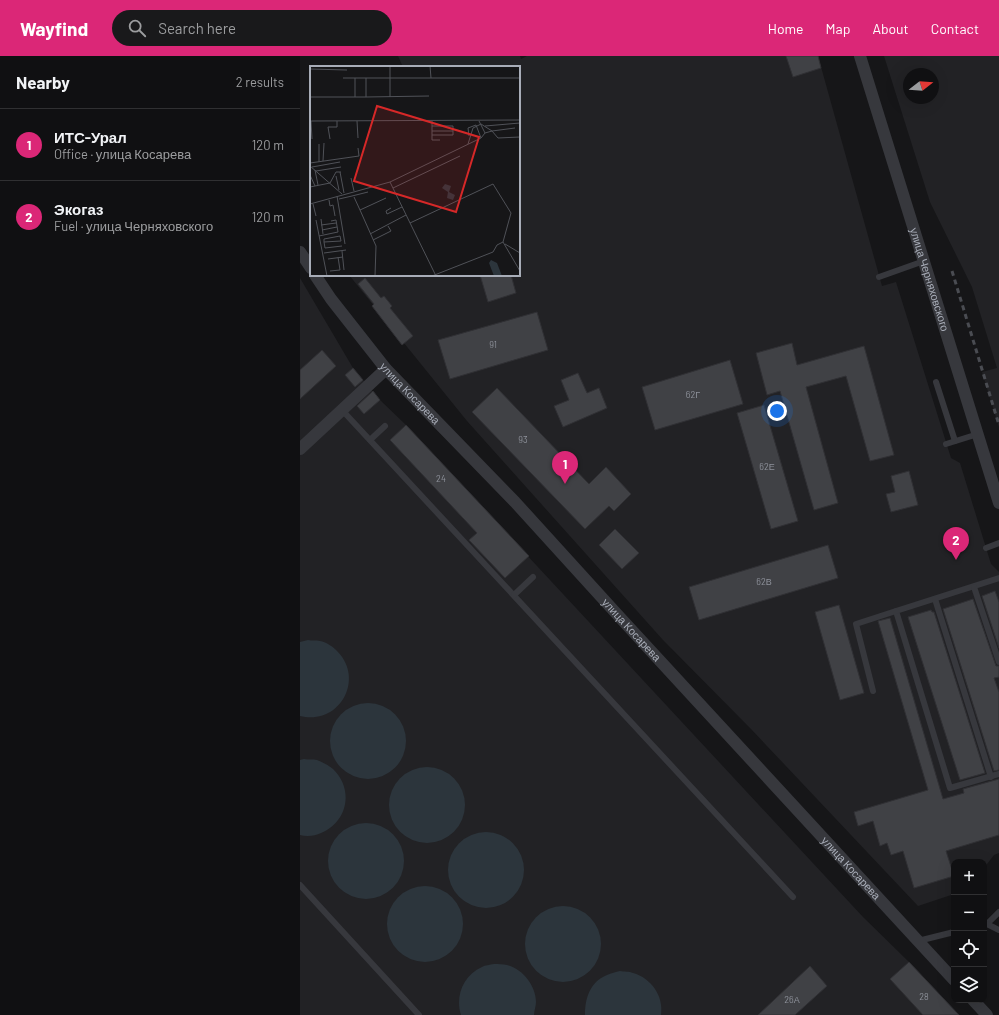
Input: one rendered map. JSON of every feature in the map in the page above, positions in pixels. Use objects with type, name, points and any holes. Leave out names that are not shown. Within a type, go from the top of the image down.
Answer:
[{"type":"street","name":"улица Черняховского","points":[[860,56],[999,503]]},
{"type":"street","points":[[300,252],[310,267]]},
{"type":"street","name":"улица Косарева","points":[[316,276],[331,299],[386,369],[515,502],[630,629],[951,977]]},
{"type":"street","points":[[300,449],[386,369]]},
{"type":"street","points":[[976,1003],[987,1015]]},
{"type":"lane","points":[[880,277],[924,261]]},
{"type":"lane","points":[[936,382],[955,441]]},
{"type":"lane","points":[[342,410],[793,897]]},
{"type":"lane","points":[[370,440],[385,426]]},
{"type":"lane","points":[[946,444],[978,434]]},
{"type":"lane","points":[[986,548],[999,544]]},
{"type":"lane","points":[[514,595],[533,577]]},
{"type":"lane","points":[[873,692],[856,624],[999,578]]},
{"type":"lane","points":[[974,586],[999,662]]},
{"type":"lane","points":[[935,599],[991,776]]},
{"type":"lane","points":[[896,611],[950,788],[999,774]]},
{"type":"lane","points":[[300,885],[419,1015]]},
{"type":"lane","points":[[987,923],[999,912]]},
{"type":"lane","points":[[987,924],[999,930]]},
{"type":"lane","points":[[918,941],[951,933]]},
{"type":"shaded area","points":[[398,56],[520,56],[521,59],[527,56],[818,56],[882,286],[896,282],[951,458],[960,463],[991,564],[999,572],[999,853],[994,855],[987,864],[987,859],[951,859],[951,895],[918,906],[751,729],[663,640],[467,421],[350,276],[520,276],[520,66],[403,66]]},
{"type":"shaded area","points":[[884,56],[999,56],[999,427],[982,372],[997,368],[972,287],[930,202]]},
{"type":"shaded area","points":[[300,278],[353,368],[380,400],[406,425],[863,917],[909,962],[959,1015],[300,1015]]},
{"type":"shaded area","points":[[308,640],[327,643],[333,647],[345,661],[349,674],[348,686],[344,697],[337,707],[327,714],[314,717],[300,716],[300,642]]},
{"type":"shaded area","points":[[361,703],[375,703],[389,709],[400,720],[406,734],[406,748],[403,756],[395,768],[389,773],[375,779],[361,779],[347,773],[336,762],[330,748],[330,734],[336,720],[347,709]]},
{"type":"shaded area","points":[[300,760],[317,760],[333,769],[340,777],[346,795],[342,813],[337,821],[330,828],[319,834],[311,836],[300,835]]},
{"type":"shaded area","points":[[420,767],[434,767],[448,773],[459,784],[465,798],[465,812],[462,820],[454,832],[448,837],[434,843],[420,843],[406,837],[395,826],[389,812],[389,798],[395,784],[406,773]]},
{"type":"shaded area","points":[[359,823],[373,823],[387,829],[398,840],[404,854],[404,868],[401,876],[393,888],[387,893],[373,899],[359,899],[345,893],[334,882],[328,868],[328,854],[334,840],[345,829]]},
{"type":"shaded area","points":[[479,832],[493,832],[507,838],[518,849],[524,863],[524,877],[521,885],[513,897],[507,902],[493,908],[479,908],[465,902],[454,891],[448,877],[448,863],[454,849],[465,838]]},
{"type":"shaded area","points":[[418,886],[432,886],[446,892],[457,903],[463,917],[463,931],[460,939],[452,951],[446,956],[432,962],[418,962],[404,956],[393,945],[387,931],[387,917],[393,903],[404,892]]},
{"type":"shaded area","points":[[556,906],[570,906],[584,912],[595,923],[601,937],[601,951],[598,959],[590,971],[584,976],[570,982],[556,982],[542,976],[531,965],[525,951],[525,937],[531,923],[542,912]]},
{"type":"shaded area","points":[[494,964],[513,967],[528,979],[534,990],[535,996],[536,1004],[534,1015],[461,1015],[459,1001],[465,981],[475,971],[485,966]]},
{"type":"shaded area","points":[[620,971],[639,975],[651,983],[660,1001],[661,1015],[585,1015],[587,997],[596,982],[601,978]]},
{"type":"building","points":[[786,56],[818,56],[821,68],[793,77]]},
{"type":"building","points":[[480,276],[511,276],[516,293],[488,302]]},
{"type":"building","points":[[365,278],[381,298],[384,296],[392,306],[390,308],[413,336],[402,345],[372,306],[374,304],[358,284]]},
{"type":"building","points":[[537,312],[548,350],[450,379],[438,340]]},
{"type":"building","points":[[792,343],[797,365],[864,346],[894,455],[870,461],[846,376],[806,387],[838,503],[814,510],[780,391],[767,395],[756,353]]},
{"type":"building","points":[[322,350],[336,366],[300,399],[300,370]]},
{"type":"building","points":[[730,360],[743,404],[655,430],[642,387]]},
{"type":"building","points":[[353,368],[363,380],[355,387],[345,375]]},
{"type":"building","points":[[578,373],[587,393],[599,388],[607,408],[563,427],[554,406],[569,400],[561,380]]},
{"type":"building","points":[[497,388],[589,484],[606,467],[631,494],[614,511],[609,506],[585,529],[472,412]]},
{"type":"building","points":[[373,391],[380,400],[364,414],[357,406]]},
{"type":"building","points":[[764,405],[798,521],[771,529],[737,413]]},
{"type":"building","points":[[406,425],[529,556],[505,578],[469,540],[477,533],[390,440]]},
{"type":"building","points":[[909,471],[918,505],[891,512],[886,494],[895,492],[891,476]]},
{"type":"building","points":[[615,529],[639,553],[622,569],[599,545]]},
{"type":"building","points":[[828,545],[838,578],[699,620],[689,587]]},
{"type":"building","points":[[995,591],[999,602],[999,648],[982,596]]},
{"type":"building","points":[[973,599],[996,666],[999,666],[999,677],[994,678],[999,692],[999,770],[994,771],[943,609]]},
{"type":"building","points":[[839,605],[864,693],[840,700],[815,612]]},
{"type":"building","points":[[931,610],[934,612],[985,773],[960,780],[908,617]]},
{"type":"building","points":[[890,618],[943,799],[964,793],[963,789],[999,779],[999,835],[946,851],[951,867],[951,877],[914,888],[903,851],[891,855],[887,843],[880,846],[873,821],[858,826],[854,812],[928,790],[878,621]]},
{"type":"building","points":[[909,962],[959,1015],[923,1015],[890,979]]},
{"type":"building","points":[[810,966],[827,986],[795,1015],[758,1015]]},
{"type":"railway","points":[[952,271],[999,425]]},
{"type":"place","name":"ИТС-Урал","points":[[565,484]]},
{"type":"place","name":"Экогаз","points":[[956,560]]}]
